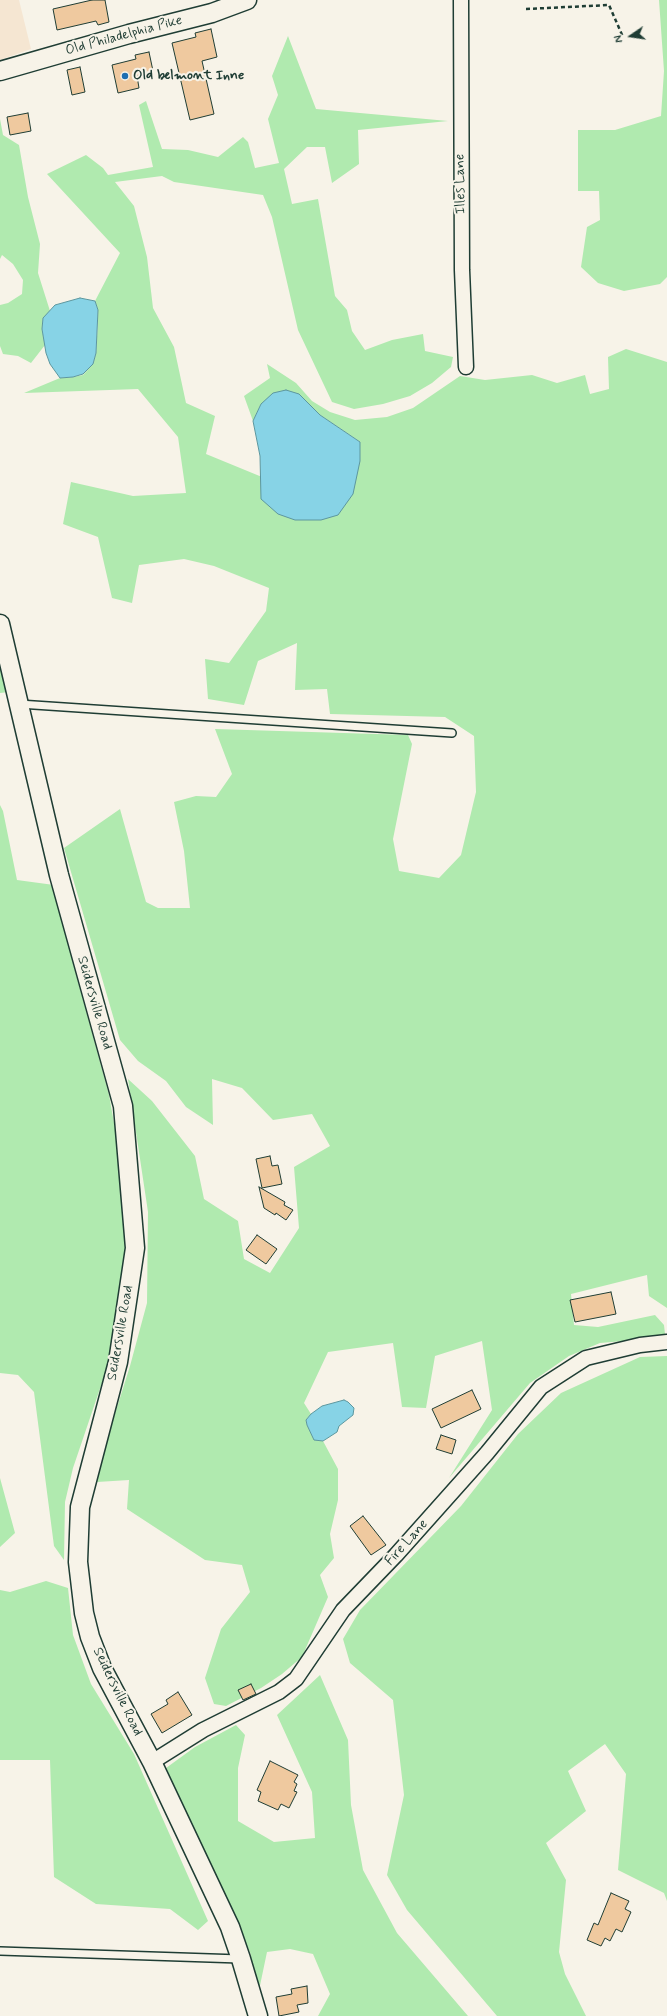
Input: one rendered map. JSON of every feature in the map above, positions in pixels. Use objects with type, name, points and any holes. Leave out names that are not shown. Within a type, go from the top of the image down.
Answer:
[{"type":"street","name":"Old Philadelphia Pike","points":[[0,71],[129,34],[212,13],[247,0]]},
{"type":"street","name":"Illes Lane","points":[[461,0],[460,171],[466,368]]},
{"type":"street","name":"Seidersville Road","points":[[0,624],[59,875],[123,1106],[135,1248],[118,1362],[80,1507],[78,1562],[84,1613],[99,1662],[152,1762],[230,1928],[258,2016]]},
{"type":"street","name":"Fire Lane","points":[[152,1762],[203,1730],[279,1692],[296,1679],[343,1610],[396,1555],[472,1471],[541,1387],[586,1358],[640,1345],[667,1342]]},
{"type":"lane","points":[[18,704],[452,733]]},
{"type":"lane","points":[[0,1951],[241,1959]]},
{"type":"path","points":[[526,9],[609,4],[623,37]]},
{"type":"shaded area","points":[[0,0],[19,0],[31,49],[0,60]]},
{"type":"green space","points":[[659,0],[667,0],[667,277],[660,284],[624,291],[598,283],[581,267],[587,227],[600,220],[599,191],[578,191],[578,130],[615,130],[661,116],[664,71]]},
{"type":"green space","points":[[288,36],[316,109],[448,121],[358,130],[359,164],[332,183],[325,147],[307,147],[284,169],[292,204],[318,199],[335,296],[347,310],[352,331],[365,350],[392,340],[423,334],[425,351],[453,357],[451,367],[432,383],[410,396],[383,404],[354,409],[332,402],[298,330],[272,217],[263,195],[174,182],[162,176],[115,182],[134,206],[147,257],[153,308],[174,347],[186,403],[215,416],[206,454],[262,477],[261,499],[360,442],[320,415],[299,394],[261,404],[253,421],[244,396],[270,378],[267,364],[296,383],[312,401],[330,412],[355,420],[387,417],[413,408],[460,376],[485,380],[532,375],[557,383],[585,375],[590,394],[609,389],[608,357],[626,349],[667,362],[667,1308],[649,1296],[647,1275],[571,1294],[574,1325],[598,1327],[655,1315],[664,1325],[665,1334],[659,1338],[600,1343],[569,1356],[530,1383],[449,1478],[492,1410],[482,1341],[435,1356],[426,1408],[402,1407],[393,1343],[328,1352],[304,1403],[311,1414],[306,1420],[314,1439],[323,1441],[338,1469],[338,1500],[330,1534],[334,1558],[320,1575],[328,1597],[302,1657],[282,1674],[261,1688],[226,1706],[214,1704],[205,1678],[221,1629],[250,1592],[242,1565],[205,1560],[127,1509],[129,1480],[97,1482],[108,1436],[130,1366],[147,1303],[148,1212],[128,1079],[152,1101],[195,1156],[204,1199],[238,1221],[244,1259],[270,1273],[299,1228],[294,1167],[330,1146],[312,1114],[273,1120],[242,1088],[212,1079],[213,1125],[186,1107],[166,1081],[138,1061],[120,1040],[64,848],[120,809],[146,902],[158,908],[190,908],[184,851],[174,802],[196,796],[216,797],[232,774],[215,729],[408,735],[412,744],[393,839],[399,871],[439,878],[461,855],[476,792],[474,736],[445,717],[330,714],[327,689],[295,690],[297,643],[258,661],[244,705],[208,699],[205,659],[229,663],[266,611],[269,588],[214,566],[184,559],[139,565],[132,603],[112,598],[98,537],[63,524],[71,482],[133,496],[186,493],[178,437],[138,389],[24,393],[60,378],[83,375],[93,364],[96,353],[98,320],[98,310],[95,301],[120,253],[47,174],[86,155],[103,168],[108,175],[153,167],[139,105],[146,101],[162,149],[188,150],[218,157],[243,137],[248,142],[255,168],[279,163],[268,119],[278,95],[272,76]]},
{"type":"green space","points":[[0,119],[3,135],[19,145],[28,197],[40,244],[38,273],[50,311],[43,318],[42,329],[45,345],[31,363],[18,356],[3,354],[0,346],[0,305],[8,303],[22,294],[23,280],[13,264],[2,255],[0,259]]},
{"type":"green space","points":[[2,668],[9,692],[0,693],[0,669]]},
{"type":"green space","points":[[0,805],[3,811],[17,880],[54,885],[74,967],[109,1095],[123,1173],[125,1251],[120,1310],[108,1365],[73,1468],[65,1502],[64,1560],[54,1546],[34,1392],[18,1375],[0,1373]]},
{"type":"green space","points":[[667,1356],[667,1901],[664,1893],[618,1870],[626,1774],[605,1744],[568,1771],[586,1811],[546,1843],[566,1880],[559,1952],[565,1974],[586,2016],[497,2016],[407,1910],[387,1875],[404,1795],[393,1700],[350,1663],[343,1639],[360,1610],[461,1506],[518,1434],[561,1393],[640,1357]]},
{"type":"green space","points":[[0,1478],[15,1533],[0,1547]]},
{"type":"green space","points":[[46,1581],[68,1588],[73,1635],[91,1684],[134,1754],[208,1921],[198,1930],[170,1909],[96,1904],[54,1877],[50,1760],[0,1760],[0,1590],[10,1592]]},
{"type":"green space","points":[[320,1675],[348,1740],[351,1805],[363,1870],[397,1933],[468,2016],[318,2016],[330,1994],[313,1954],[290,1949],[267,1952],[258,1995],[250,1952],[166,1768],[195,1747],[236,1725],[245,1735],[238,1768],[238,1821],[274,1842],[315,1838],[312,1792],[277,1715]]},
{"type":"water","points":[[80,298],[95,301],[98,310],[96,353],[93,364],[83,374],[73,377],[60,378],[50,364],[46,353],[42,329],[43,318],[55,305]]},
{"type":"water","points":[[286,390],[299,394],[320,415],[360,442],[360,461],[353,494],[338,515],[321,520],[295,520],[278,514],[261,499],[260,456],[253,421],[261,404],[273,393]]},
{"type":"water","points":[[344,1400],[354,1408],[353,1415],[339,1426],[337,1432],[323,1441],[314,1440],[306,1420],[311,1414],[322,1406]]},
{"type":"building","points":[[92,0],[105,0],[109,22],[98,25],[96,21],[57,30],[53,9]]},
{"type":"building","points":[[211,29],[217,57],[202,61],[214,114],[190,120],[172,43],[196,37],[195,33]]},
{"type":"building","name":"Old belmont Inne","points":[[149,52],[153,71],[137,76],[139,88],[118,93],[112,65],[136,59],[135,55]]},
{"type":"building","points":[[80,67],[85,92],[72,95],[67,70]]},
{"type":"building","points":[[28,113],[31,131],[10,135],[7,117]]},
{"type":"building","points":[[270,1156],[272,1166],[278,1165],[282,1184],[262,1188],[256,1159]]},
{"type":"building","points":[[259,1187],[285,1202],[284,1205],[293,1210],[286,1220],[276,1213],[275,1215],[264,1208]]},
{"type":"building","points":[[257,1235],[277,1249],[266,1264],[246,1250]]},
{"type":"building","points":[[611,1292],[616,1314],[575,1322],[570,1300]]},
{"type":"building","points":[[472,1390],[481,1409],[441,1428],[432,1409]]},
{"type":"building","points":[[441,1435],[456,1440],[452,1454],[436,1449]]},
{"type":"building","points":[[363,1516],[386,1545],[371,1555],[350,1526]]},
{"type":"building","points":[[251,1684],[256,1694],[243,1700],[238,1690]]},
{"type":"building","points":[[178,1692],[192,1715],[162,1733],[151,1714],[168,1704],[166,1700]]},
{"type":"building","points":[[270,1761],[298,1775],[294,1782],[297,1784],[294,1791],[297,1792],[289,1808],[281,1804],[278,1810],[258,1801],[261,1792],[257,1790]]},
{"type":"building","points":[[611,1893],[629,1901],[625,1909],[631,1912],[622,1932],[616,1929],[610,1941],[605,1938],[601,1946],[587,1940],[594,1923],[598,1925]]},
{"type":"building","points":[[307,1986],[308,2003],[297,2005],[299,2012],[279,2016],[276,1997],[292,1994],[291,1989]]},
{"type":"place","name":"Old belmont Inne","points":[[125,76]]}]
